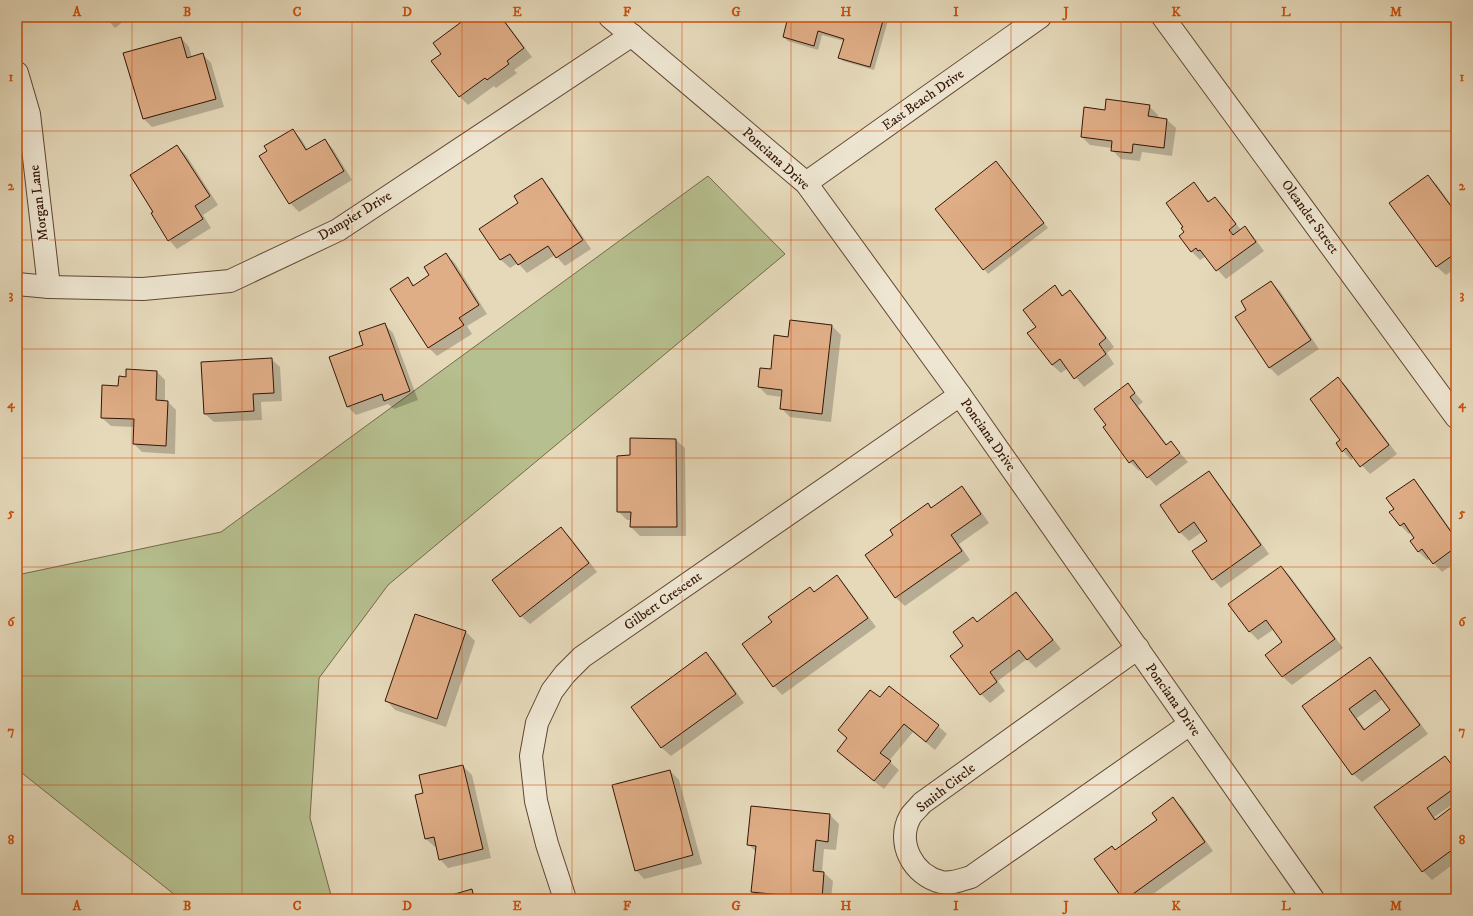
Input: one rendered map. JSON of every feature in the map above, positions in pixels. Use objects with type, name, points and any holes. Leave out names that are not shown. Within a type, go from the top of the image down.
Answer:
[{"type":"street","name":"Ponciana Drive","points":[[610,17],[806,183],[960,395],[1313,899]]},
{"type":"street","name":"East Beach Drive","points":[[806,183],[1040,17]]},
{"type":"street","name":"Oleander Street","points":[[1163,17],[1456,417]]},
{"type":"street","name":"Dampier Drive","points":[[17,284],[49,287],[143,288],[230,281],[338,230],[632,35]]},
{"type":"street","name":"Morgan Lane","points":[[17,73],[29,114],[49,287]]},
{"type":"street","name":"Gilbert Crescent","points":[[565,899],[547,844],[536,801],[531,756],[536,723],[552,691],[565,674],[582,657],[960,395]]},
{"type":"street","name":"Smith Circle","points":[[1138,648],[922,803],[910,816],[905,833],[906,849],[913,864],[923,874],[941,882],[954,883],[971,877],[1190,724]]},
{"type":"green space","points":[[708,176],[785,254],[388,585],[319,678],[310,818],[332,899],[180,899],[17,769],[17,575],[221,532]]},
{"type":"building","points":[[468,17],[501,17],[524,48],[507,61],[509,64],[487,80],[485,78],[459,97],[431,61],[441,54],[433,43]]},
{"type":"building","points":[[788,17],[884,17],[870,67],[838,58],[844,39],[818,31],[814,46],[783,37]]},
{"type":"building","points":[[181,37],[187,58],[203,53],[216,99],[143,119],[123,53]]},
{"type":"building","points":[[1106,99],[1150,105],[1148,116],[1167,119],[1164,148],[1133,144],[1132,153],[1111,151],[1112,141],[1081,137],[1084,107],[1105,110]]},
{"type":"building","points":[[293,129],[306,150],[325,139],[344,171],[289,204],[259,156],[267,151],[264,146]]},
{"type":"building","points":[[177,145],[210,196],[195,206],[203,219],[168,241],[151,213],[153,212],[130,175]]},
{"type":"building","points":[[996,161],[1044,223],[983,270],[935,209]]},
{"type":"building","points":[[1428,175],[1456,213],[1456,253],[1436,267],[1389,203]]},
{"type":"building","points":[[542,178],[583,240],[556,258],[548,246],[518,265],[510,254],[500,260],[479,229],[518,203],[514,196]]},
{"type":"building","points":[[1194,182],[1208,202],[1215,197],[1236,224],[1229,230],[1233,235],[1245,226],[1256,242],[1216,271],[1200,250],[1198,251],[1196,248],[1191,252],[1179,236],[1184,232],[1181,228],[1183,227],[1166,203]]},
{"type":"building","points":[[446,253],[479,305],[459,318],[464,325],[428,348],[390,289],[408,277],[413,286],[429,275],[424,267]]},
{"type":"building","points":[[1271,281],[1311,340],[1269,368],[1235,317],[1246,310],[1241,301]]},
{"type":"building","points":[[1055,285],[1062,296],[1070,290],[1106,338],[1099,344],[1106,354],[1074,379],[1060,359],[1052,365],[1027,333],[1036,327],[1023,310]]},
{"type":"building","points":[[790,320],[832,325],[822,414],[780,409],[782,390],[758,387],[760,368],[771,369],[774,335],[788,337]]},
{"type":"building","points":[[385,323],[410,391],[384,401],[382,394],[347,407],[329,357],[363,345],[359,332]]},
{"type":"building","points":[[272,358],[274,393],[253,394],[254,411],[204,414],[201,362]]},
{"type":"building","points":[[126,369],[157,371],[156,400],[168,401],[166,446],[133,444],[134,419],[101,418],[102,385],[118,386],[119,376],[126,377]]},
{"type":"building","points":[[1338,377],[1389,445],[1360,467],[1346,448],[1342,452],[1336,443],[1340,440],[1310,399]]},
{"type":"building","points":[[1128,383],[1135,393],[1130,397],[1166,445],[1171,441],[1180,453],[1147,478],[1133,460],[1129,463],[1103,427],[1106,425],[1094,409]]},
{"type":"building","points":[[630,438],[676,439],[677,527],[630,527],[631,512],[617,512],[617,456],[630,455]]},
{"type":"building","points":[[1209,471],[1261,545],[1212,580],[1192,551],[1207,541],[1194,522],[1179,533],[1160,505]]},
{"type":"building","points":[[1414,479],[1456,539],[1456,547],[1433,564],[1422,549],[1418,552],[1410,541],[1414,538],[1404,523],[1400,526],[1389,512],[1394,509],[1386,498]]},
{"type":"building","points":[[962,486],[981,514],[951,535],[962,551],[895,598],[865,555],[893,535],[890,530],[928,503],[931,508]]},
{"type":"building","points":[[561,527],[589,563],[520,617],[492,580]]},
{"type":"building","points":[[1281,566],[1335,639],[1282,677],[1265,655],[1282,642],[1266,620],[1249,632],[1228,604]]},
{"type":"building","points":[[837,575],[868,618],[773,687],[742,644],[772,622],[768,617],[810,587],[814,592]]},
{"type":"building","points":[[1016,592],[1053,640],[1027,660],[1019,650],[990,672],[997,682],[980,695],[950,656],[963,646],[953,632],[973,617],[977,622]]},
{"type":"building","points":[[415,614],[466,631],[437,719],[385,701]]},
{"type":"building","points":[[706,652],[736,694],[661,748],[631,707]]},
{"type":"building","points":[[1370,657],[1420,725],[1352,775],[1302,706]],"holes":[[[1375,690],[1390,710],[1364,730],[1349,709]]]},
{"type":"building","points":[[889,686],[939,725],[926,742],[904,724],[880,753],[891,761],[874,781],[837,751],[847,738],[838,730],[870,690],[880,697]]},
{"type":"building","points":[[1445,756],[1456,770],[1456,787],[1427,808],[1435,820],[1456,804],[1456,847],[1422,872],[1374,807]]},
{"type":"building","points":[[463,765],[483,849],[439,860],[434,837],[425,839],[415,795],[423,793],[419,775]]},
{"type":"building","points":[[670,770],[693,855],[635,871],[612,785]]},
{"type":"building","points":[[1173,797],[1205,842],[1126,899],[1123,899],[1094,859],[1112,846],[1115,850],[1157,820],[1152,813]]},
{"type":"building","points":[[751,806],[830,814],[828,842],[816,840],[813,871],[824,872],[822,899],[751,892],[756,846],[747,845]]},
{"type":"building","points":[[472,889],[474,899],[438,899]]}]
